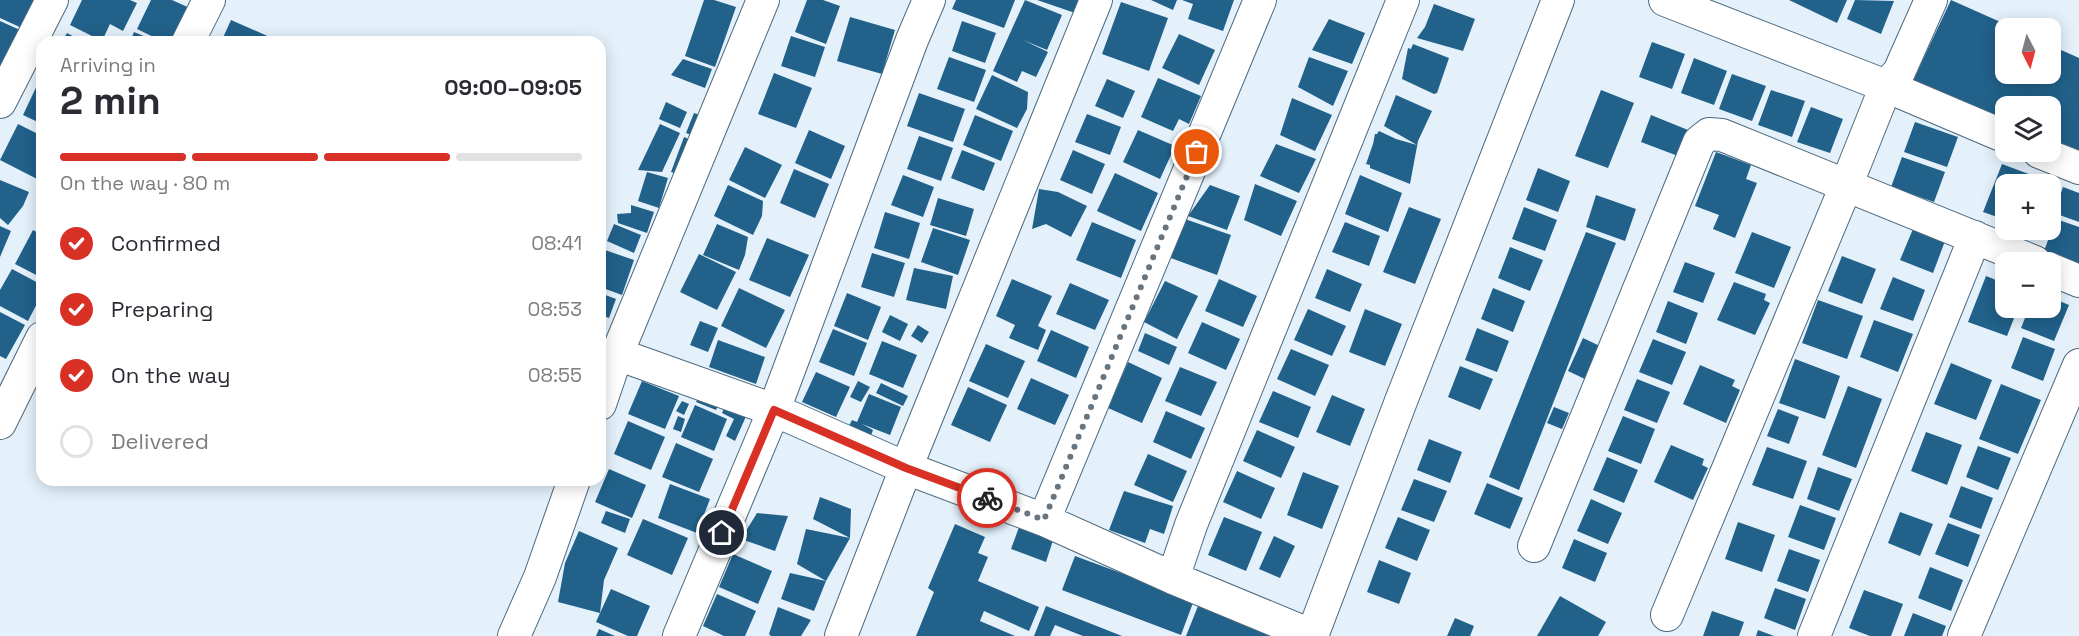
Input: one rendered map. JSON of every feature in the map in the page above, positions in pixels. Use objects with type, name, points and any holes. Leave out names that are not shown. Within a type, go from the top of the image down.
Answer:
[{"type":"street","points":[[0,102],[52,0]]},
{"type":"street","points":[[191,36],[209,0]]},
{"type":"street","points":[[606,386],[617,354],[763,0]]},
{"type":"street","points":[[679,636],[774,410],[929,0]]},
{"type":"street","points":[[841,636],[906,468],[1096,0]]},
{"type":"street","points":[[1044,520],[1260,0]]},
{"type":"street","points":[[1173,578],[1191,525],[1403,0]]},
{"type":"street","points":[[617,354],[774,410],[906,468],[1044,520],[1173,578],[1313,636],[1401,401],[1558,0]]},
{"type":"street","points":[[1665,0],[1886,86],[1995,132]]},
{"type":"street","points":[[1667,615],[1886,86],[1899,72],[1931,0]]},
{"type":"street","points":[[1534,546],[1699,142],[1709,134],[1722,135],[2011,252]]},
{"type":"street","points":[[2061,161],[2079,168]]},
{"type":"street","points":[[1814,636],[1975,237]]},
{"type":"street","points":[[2061,274],[2079,281]]},
{"type":"street","points":[[0,423],[36,350]]},
{"type":"street","points":[[1965,636],[2079,365]]},
{"type":"street","points":[[514,636],[540,577],[572,486]]},
{"type":"building","points":[[0,0],[38,0],[24,29],[0,18]]},
{"type":"building","points":[[82,0],[130,0],[137,3],[123,31],[110,24],[104,36],[92,36],[70,25]]},
{"type":"building","points":[[151,0],[172,0],[192,9],[177,36],[152,36],[137,29]]},
{"type":"building","points":[[704,0],[714,0],[736,7],[715,67],[685,56]]},
{"type":"building","points":[[807,0],[823,0],[840,6],[826,44],[795,32]]},
{"type":"building","points":[[956,0],[1015,0],[1004,28],[952,9]]},
{"type":"building","points":[[1025,0],[1062,15],[1047,50],[1023,40],[1048,52],[1036,77],[1022,71],[1017,82],[993,71]]},
{"type":"building","points":[[1037,0],[1087,0],[1081,15]]},
{"type":"building","points":[[1151,0],[1177,0],[1173,10]]},
{"type":"building","points":[[1182,0],[1234,0],[1223,31],[1188,19],[1193,4]]},
{"type":"building","points":[[1789,0],[1847,0],[1837,23]]},
{"type":"building","points":[[1855,0],[1894,1],[1881,34],[1847,19]]},
{"type":"building","points":[[1951,0],[1995,20],[1995,84],[2061,84],[2061,50],[2079,58],[2079,152],[2061,145],[2061,96],[1995,96],[1995,120],[1910,87]]},
{"type":"building","points":[[1121,2],[1168,18],[1149,71],[1102,54]]},
{"type":"building","points":[[1434,4],[1475,19],[1463,51],[1417,38],[1425,27]]},
{"type":"building","points":[[850,17],[895,30],[882,74],[837,61]]},
{"type":"building","points":[[1329,19],[1365,33],[1352,64],[1312,50]]},
{"type":"building","points":[[231,20],[267,36],[224,36]]},
{"type":"building","points":[[0,21],[20,30],[4,66],[0,65]]},
{"type":"building","points":[[962,21],[996,33],[985,63],[952,51]]},
{"type":"building","points":[[1179,34],[1215,50],[1199,85],[1162,68]]},
{"type":"building","points":[[791,36],[825,47],[815,77],[781,66]]},
{"type":"building","points":[[1652,42],[1685,54],[1672,89],[1639,77]]},
{"type":"building","points":[[1413,44],[1449,58],[1437,93],[1434,94],[1402,79],[1408,48],[1411,49]]},
{"type":"building","points":[[949,57],[986,70],[974,102],[937,89]]},
{"type":"building","points":[[1309,57],[1348,71],[1333,106],[1298,87]]},
{"type":"building","points":[[1694,58],[1727,71],[1714,105],[1681,93]]},
{"type":"building","points":[[683,59],[712,69],[705,88],[671,75]]},
{"type":"building","points":[[774,73],[812,88],[796,128],[758,114]]},
{"type":"building","points":[[1732,74],[1766,86],[1752,121],[1719,109]]},
{"type":"building","points":[[992,75],[1028,92],[1027,109],[1017,128],[976,109]]},
{"type":"building","points":[[1158,78],[1201,96],[1189,124],[1179,119],[1173,131],[1141,117]]},
{"type":"building","points":[[1107,79],[1135,91],[1123,118],[1095,106]]},
{"type":"building","points":[[36,87],[36,121],[23,115]]},
{"type":"building","points":[[1601,90],[1634,103],[1608,168],[1575,156]]},
{"type":"building","points":[[1771,90],[1805,101],[1792,137],[1758,125]]},
{"type":"building","points":[[919,93],[965,109],[953,142],[907,126]]},
{"type":"building","points":[[1396,95],[1432,111],[1418,141],[1410,184],[1370,168],[1370,165],[1366,164],[1375,134],[1379,131],[1417,145],[1384,126]]},
{"type":"building","points":[[1292,98],[1332,115],[1315,151],[1280,135]]},
{"type":"building","points":[[666,102],[687,112],[680,128],[659,119]]},
{"type":"building","points":[[1811,107],[1843,119],[1830,153],[1797,142]]},
{"type":"building","points":[[694,113],[711,119],[703,139],[686,133]]},
{"type":"building","points":[[1087,114],[1121,127],[1110,155],[1075,142]]},
{"type":"building","points":[[975,115],[1013,131],[1001,161],[963,145]]},
{"type":"building","points":[[1651,115],[1688,130],[1678,156],[1641,142]]},
{"type":"building","points":[[1915,122],[1958,137],[1947,167],[1904,152]]},
{"type":"building","points":[[18,124],[36,133],[36,178],[0,160]]},
{"type":"building","points":[[660,124],[680,133],[662,172],[638,170]]},
{"type":"building","points":[[809,130],[845,146],[831,179],[795,163]]},
{"type":"building","points":[[1138,130],[1175,146],[1160,179],[1123,162]]},
{"type":"building","points":[[919,136],[953,148],[941,181],[907,169]]},
{"type":"building","points":[[684,137],[696,142],[684,176],[671,172]]},
{"type":"building","points":[[1276,144],[1316,159],[1299,193],[1260,176]]},
{"type":"building","points":[[745,147],[782,165],[765,198],[729,180]]},
{"type":"building","points":[[962,150],[995,163],[984,191],[951,178]]},
{"type":"building","points":[[1073,150],[1105,164],[1092,194],[1060,180]]},
{"type":"building","points":[[1716,152],[1751,165],[1746,179],[1757,183],[1735,238],[1713,229],[1719,215],[1695,206]]},
{"type":"building","points":[[1902,157],[1945,172],[1934,202],[1891,187]]},
{"type":"building","points":[[2002,164],[2028,174],[1998,174]]},
{"type":"building","points":[[1538,168],[1570,181],[1558,212],[1526,200]]},
{"type":"building","points":[[794,169],[829,184],[815,218],[780,203]]},
{"type":"building","points":[[647,172],[668,178],[659,208],[638,201]]},
{"type":"building","points":[[1115,173],[1158,193],[1141,231],[1097,211]]},
{"type":"building","points":[[903,175],[934,187],[923,217],[891,205]]},
{"type":"building","points":[[1360,175],[1402,193],[1388,232],[1345,214]]},
{"type":"building","points":[[0,180],[29,192],[23,206],[8,225],[0,218]]},
{"type":"building","points":[[1995,182],[1995,216],[1983,212]]},
{"type":"building","points":[[1255,184],[1297,201],[1281,236],[1244,220]]},
{"type":"building","points":[[728,185],[763,201],[762,216],[753,235],[714,216]]},
{"type":"building","points":[[1210,185],[1240,196],[1227,230],[1188,216]]},
{"type":"building","points":[[2063,187],[2079,193],[2079,222],[2061,216]]},
{"type":"building","points":[[1039,189],[1058,192],[1087,206],[1071,237],[1046,224],[1032,229]]},
{"type":"building","points":[[1596,195],[1636,209],[1625,241],[1586,227]]},
{"type":"building","points":[[938,198],[974,209],[966,236],[930,225]]},
{"type":"building","points":[[631,205],[654,212],[647,233],[618,223],[617,214],[631,213]]},
{"type":"building","points":[[1409,207],[1441,219],[1415,284],[1383,272]]},
{"type":"building","points":[[1524,207],[1557,220],[1545,251],[1512,239]]},
{"type":"building","points":[[885,212],[920,223],[909,259],[874,248]]},
{"type":"building","points":[[1182,218],[1231,235],[1217,275],[1168,257]]},
{"type":"building","points":[[2061,221],[2079,227],[2079,264],[2061,257],[2061,252],[2044,251],[2048,240],[2061,240]]},
{"type":"building","points":[[1092,222],[1136,240],[1121,278],[1076,260]]},
{"type":"building","points":[[1345,222],[1380,236],[1369,266],[1332,252]]},
{"type":"building","points":[[614,224],[641,235],[634,253],[607,241]]},
{"type":"building","points":[[717,224],[748,237],[745,255],[739,270],[703,255]]},
{"type":"building","points":[[0,226],[11,231],[0,257]]},
{"type":"building","points":[[933,228],[970,240],[958,275],[921,262]]},
{"type":"building","points":[[1913,229],[1945,241],[1933,273],[1900,260]]},
{"type":"building","points":[[33,230],[36,232],[36,275],[15,264]]},
{"type":"building","points":[[1586,232],[1616,243],[1519,490],[1489,477]]},
{"type":"building","points":[[1752,232],[1791,247],[1774,288],[1735,273]]},
{"type":"building","points":[[767,238],[809,255],[790,297],[749,280]]},
{"type":"building","points":[[1510,247],[1543,260],[1530,291],[1498,278]]},
{"type":"building","points":[[606,250],[634,260],[622,295],[606,289]]},
{"type":"building","points":[[872,253],[905,263],[894,297],[861,287]]},
{"type":"building","points":[[699,254],[736,272],[717,310],[680,292]]},
{"type":"building","points":[[1842,256],[1876,269],[1862,304],[1828,291]]},
{"type":"building","points":[[1685,262],[1715,273],[1703,303],[1673,292]]},
{"type":"building","points":[[914,268],[953,276],[946,309],[906,300]]},
{"type":"building","points":[[12,269],[36,282],[36,306],[28,321],[0,306],[0,290]]},
{"type":"building","points":[[1327,269],[1362,284],[1350,312],[1315,298]]},
{"type":"building","points":[[1986,276],[1995,280],[1995,318],[2014,318],[2007,336],[1968,322]]},
{"type":"building","points":[[1893,277],[1925,290],[1913,321],[1880,309]]},
{"type":"building","points":[[1012,279],[1052,296],[1038,326],[1046,330],[1038,350],[1009,338],[1015,325],[996,316]]},
{"type":"building","points":[[1219,279],[1257,296],[1243,327],[1205,311]]},
{"type":"building","points":[[1165,281],[1198,296],[1177,339],[1144,322]]},
{"type":"building","points":[[1734,282],[1766,294],[1764,300],[1770,303],[1755,335],[1717,320]]},
{"type":"building","points":[[1070,283],[1109,300],[1095,330],[1056,314]]},
{"type":"building","points":[[739,288],[785,310],[766,348],[721,326]]},
{"type":"building","points":[[1493,288],[1525,301],[1513,332],[1481,319]]},
{"type":"building","points":[[847,293],[881,307],[868,340],[834,326]]},
{"type":"building","points":[[606,295],[616,299],[609,318],[606,317]]},
{"type":"building","points":[[1818,300],[1863,316],[1847,359],[1802,343]]},
{"type":"building","points":[[1668,301],[1698,313],[1686,344],[1656,332]]},
{"type":"building","points":[[2061,302],[2069,305],[2054,341],[2021,328],[2025,318],[2061,318]]},
{"type":"building","points":[[1308,309],[1346,326],[1332,356],[1294,340]]},
{"type":"building","points":[[1365,309],[1402,324],[1385,366],[1349,352]]},
{"type":"building","points":[[0,312],[25,325],[6,359],[0,356]]},
{"type":"building","points":[[890,315],[908,324],[900,341],[882,332]]},
{"type":"building","points":[[1874,320],[1913,334],[1898,372],[1860,357]]},
{"type":"building","points":[[700,321],[718,328],[708,352],[690,345]]},
{"type":"building","points":[[1202,322],[1240,339],[1226,370],[1188,353]]},
{"type":"building","points":[[918,325],[929,332],[922,343],[911,336]]},
{"type":"building","points":[[1477,328],[1509,341],[1497,372],[1465,360]]},
{"type":"building","points":[[833,329],[867,343],[854,376],[819,362]]},
{"type":"building","points":[[1051,330],[1089,347],[1076,378],[1037,361]]},
{"type":"building","points":[[1145,333],[1177,347],[1169,365],[1138,351]]},
{"type":"building","points":[[2023,337],[2055,349],[2043,381],[2011,368]]},
{"type":"building","points":[[1583,338],[1602,347],[1587,380],[1568,371]]},
{"type":"building","points":[[1653,339],[1686,352],[1672,385],[1639,372]]},
{"type":"building","points":[[718,340],[765,357],[756,384],[709,367]]},
{"type":"building","points":[[882,341],[917,355],[903,388],[869,374]]},
{"type":"building","points":[[986,344],[1025,361],[1008,398],[969,381]]},
{"type":"building","points":[[1291,349],[1329,365],[1315,396],[1277,379]]},
{"type":"building","points":[[1795,359],[1840,376],[1825,419],[1779,403]]},
{"type":"building","points":[[1128,362],[1162,378],[1142,423],[1108,408]]},
{"type":"building","points":[[1951,363],[1992,380],[1976,420],[1934,404]]},
{"type":"building","points":[[1700,365],[1735,380],[1732,386],[1740,390],[1726,423],[1683,404]]},
{"type":"building","points":[[1460,366],[1493,379],[1480,410],[1448,397]]},
{"type":"building","points":[[1180,367],[1217,382],[1201,416],[1165,401]]},
{"type":"building","points":[[816,372],[850,387],[836,417],[802,402]]},
{"type":"building","points":[[1031,378],[1069,395],[1055,425],[1017,409]]},
{"type":"building","points":[[1637,379],[1670,392],[1657,423],[1624,410]]},
{"type":"building","points":[[642,381],[679,396],[665,429],[628,414]]},
{"type":"building","points":[[858,381],[870,387],[861,402],[850,397]]},
{"type":"building","points":[[881,383],[908,396],[903,406],[876,393]]},
{"type":"building","points":[[2001,384],[2041,400],[2018,454],[1979,439]]},
{"type":"building","points":[[1848,386],[1882,399],[1856,468],[1822,455]]},
{"type":"building","points":[[968,387],[1007,405],[990,442],[951,425]]},
{"type":"building","points":[[1273,391],[1311,407],[1298,438],[1259,422]]},
{"type":"building","points":[[700,394],[720,401],[716,410],[696,402]]},
{"type":"building","points":[[869,394],[901,407],[890,435],[862,424],[873,430],[870,438],[848,428],[852,420],[857,422]]},
{"type":"building","points":[[1332,395],[1365,409],[1350,446],[1316,432]]},
{"type":"building","points":[[682,401],[689,404],[684,415],[676,411]]},
{"type":"building","points":[[726,403],[748,412],[735,441],[726,436],[734,419],[722,413]]},
{"type":"building","points":[[695,405],[727,419],[714,451],[681,437]]},
{"type":"building","points":[[1554,407],[1569,413],[1562,429],[1547,423]]},
{"type":"building","points":[[1778,409],[1799,417],[1789,444],[1767,436]]},
{"type":"building","points":[[1166,411],[1205,428],[1191,459],[1153,442]]},
{"type":"building","points":[[678,416],[685,419],[681,432],[673,429]]},
{"type":"building","points":[[1623,416],[1655,429],[1641,464],[1608,451]]},
{"type":"building","points":[[628,421],[665,437],[651,470],[614,454]]},
{"type":"building","points":[[1257,430],[1295,447],[1281,478],[1243,461]]},
{"type":"building","points":[[1926,432],[1962,445],[1947,485],[1911,471]]},
{"type":"building","points":[[1429,439],[1462,452],[1450,483],[1417,470]]},
{"type":"building","points":[[676,443],[713,459],[699,492],[662,477]]},
{"type":"building","points":[[1671,445],[1704,459],[1702,465],[1708,468],[1693,500],[1654,482]]},
{"type":"building","points":[[1978,446],[2011,458],[1998,490],[1966,477]]},
{"type":"building","points":[[1767,447],[1807,461],[1793,499],[1752,485]]},
{"type":"building","points":[[1148,454],[1187,471],[1173,502],[1134,485]]},
{"type":"building","points":[[1607,457],[1638,470],[1624,503],[1593,490]]},
{"type":"building","points":[[1818,467],[1852,479],[1839,511],[1807,499]]},
{"type":"building","points":[[609,469],[646,485],[632,518],[595,502],[602,486],[606,486]]},
{"type":"building","points":[[1237,471],[1275,488],[1261,519],[1223,502]]},
{"type":"building","points":[[1303,472],[1339,486],[1322,529],[1287,515]]},
{"type":"building","points":[[1414,479],[1447,491],[1434,522],[1401,510]]},
{"type":"building","points":[[1487,483],[1523,498],[1510,529],[1474,514]]},
{"type":"building","points":[[670,484],[710,499],[697,533],[658,518]]},
{"type":"building","points":[[1961,486],[1993,498],[1981,529],[1949,517]]},
{"type":"building","points":[[1124,491],[1173,506],[1164,534],[1150,529],[1145,543],[1109,530]]},
{"type":"building","points":[[820,497],[851,509],[850,538],[813,519]]},
{"type":"building","points":[[1591,499],[1622,513],[1608,544],[1577,531]]},
{"type":"building","points":[[1800,505],[1836,518],[1824,550],[1788,537]]},
{"type":"building","points":[[606,511],[630,519],[625,533],[601,523]]},
{"type":"building","points":[[1900,512],[1933,524],[1920,556],[1888,543]]},
{"type":"building","points":[[757,513],[788,516],[775,551],[741,539]]},
{"type":"building","points":[[1224,517],[1262,532],[1246,571],[1208,555]]},
{"type":"building","points":[[1398,517],[1430,530],[1417,561],[1385,548]]},
{"type":"building","points":[[643,519],[688,538],[672,575],[627,555]]},
{"type":"building","points":[[1022,519],[1056,531],[1046,562],[1011,549]]},
{"type":"building","points":[[1738,522],[1775,535],[1762,572],[1725,559]]},
{"type":"building","points":[[1948,523],[1980,535],[1968,567],[1935,554]]},
{"type":"building","points":[[955,524],[985,537],[978,553],[988,557],[978,581],[1039,607],[1029,631],[984,611],[980,621],[1015,636],[916,636],[934,592],[928,588]]},
{"type":"building","points":[[806,529],[850,538],[826,581],[797,564]]},
{"type":"building","points":[[579,531],[618,548],[604,580],[600,613],[558,602],[565,563]]},
{"type":"building","points":[[1274,536],[1295,546],[1280,578],[1259,569]]},
{"type":"building","points":[[1574,539],[1607,553],[1595,582],[1562,568]]},
{"type":"building","points":[[1789,549],[1820,560],[1808,592],[1777,581]]},
{"type":"building","points":[[733,554],[772,571],[758,604],[719,587]]},
{"type":"building","points":[[1075,556],[1194,600],[1181,635],[1062,590]]},
{"type":"building","points":[[1379,560],[1411,573],[1399,604],[1367,592]]},
{"type":"building","points":[[1930,567],[1963,580],[1951,611],[1918,598]]},
{"type":"building","points":[[790,573],[826,581],[814,611],[781,599]]},
{"type":"building","points":[[1775,588],[1806,599],[1795,630],[1764,618]]},
{"type":"building","points":[[611,589],[650,606],[637,636],[628,636],[596,622]]},
{"type":"building","points":[[1864,590],[1903,604],[1891,636],[1870,636],[1849,628]]},
{"type":"building","points":[[717,594],[756,611],[745,636],[724,636],[703,626]]},
{"type":"building","points":[[1560,596],[1606,622],[1598,636],[1537,636]]},
{"type":"building","points":[[1200,601],[1287,636],[1186,636]]},
{"type":"building","points":[[1046,606],[1122,636],[1083,636],[1055,625],[1050,636],[1034,636]]},
{"type":"building","points":[[778,607],[811,620],[801,636],[771,636],[769,634]]},
{"type":"building","points":[[1712,611],[1744,622],[1739,636],[1703,636]]},
{"type":"building","points":[[1913,613],[1946,626],[1942,636],[1904,636]]},
{"type":"building","points":[[1455,618],[1474,626],[1470,636],[1447,636]]},
{"type":"building","points":[[599,629],[615,636],[596,636]]},
{"type":"building","points":[[1758,630],[1774,636],[1756,636]]},
{"type":"way so far","points":[[987,498],[1044,520],[1197,152]]},
{"type":"route","points":[[722,533],[774,410],[906,468],[987,498]]}]
